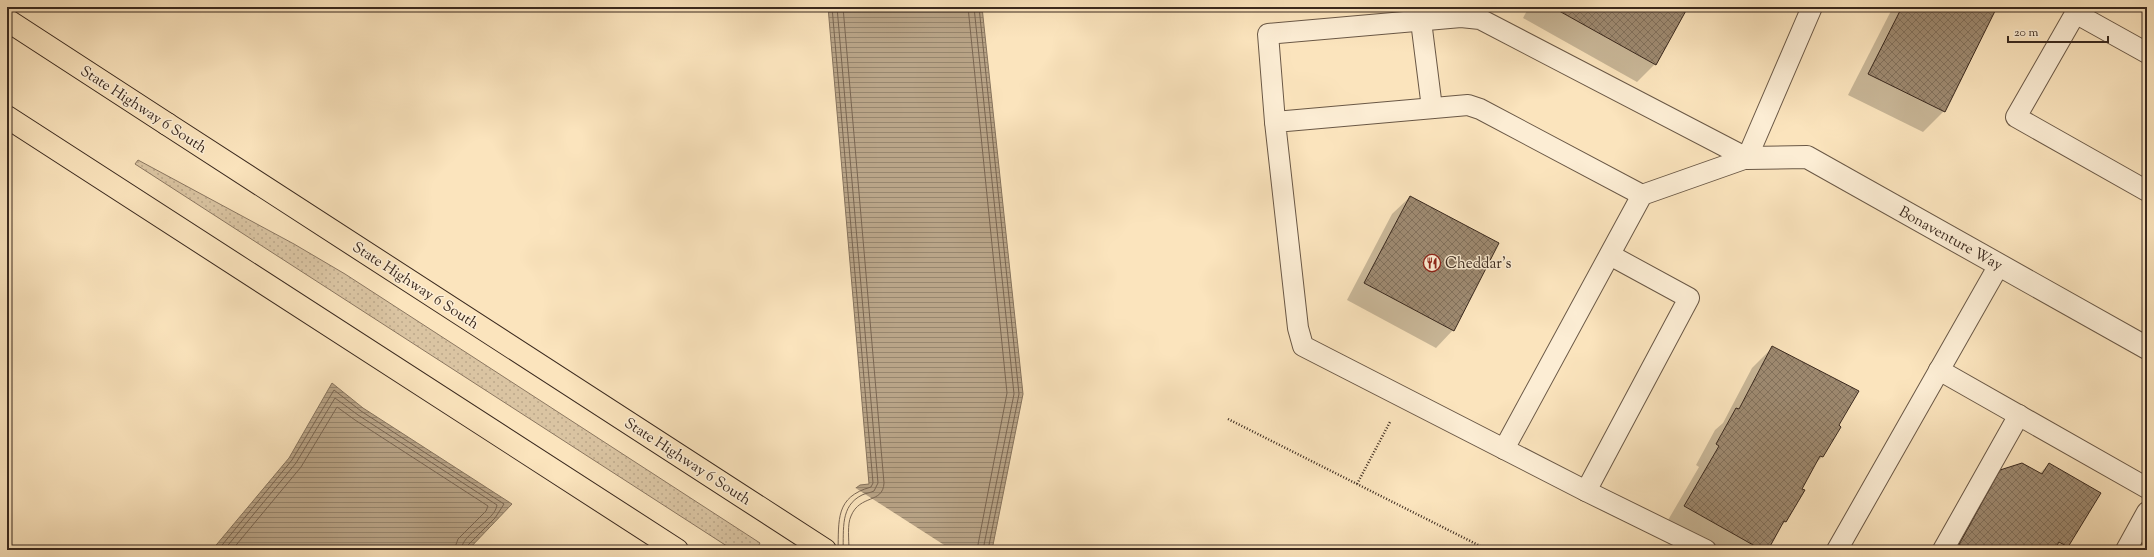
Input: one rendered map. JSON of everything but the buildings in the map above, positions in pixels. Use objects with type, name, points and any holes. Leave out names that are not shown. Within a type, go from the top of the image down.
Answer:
[{"type":"main road","name":"State Highway 6 South","points":[[7,20],[825,550]]},
{"type":"main road","points":[[7,116],[677,550]]},
{"type":"street","name":"Bonaventure Way","points":[[1747,158],[1807,157],[2147,348]]},
{"type":"lane","points":[[1504,449],[1642,195],[1747,158],[1812,7]]},
{"type":"lane","points":[[2147,53],[2077,10],[2016,117],[2147,191]]},
{"type":"lane","points":[[1706,550],[1586,491],[1303,346],[1298,328],[1275,122],[1268,34],[1421,21],[1483,13],[1747,158]]},
{"type":"lane","points":[[1421,21],[1432,108]]},
{"type":"lane","points":[[1275,122],[1468,105],[1480,109],[1642,195]]},
{"type":"lane","points":[[1586,491],[1689,298],[1610,255]]},
{"type":"lane","points":[[1837,550],[1999,265]]},
{"type":"lane","points":[[1939,370],[2147,488]]},
{"type":"lane","points":[[1943,550],[2019,415]]},
{"type":"lane","points":[[2126,550],[2147,512]]},
{"type":"path","points":[[1357,484],[1403,397]]},
{"type":"path","points":[[1228,419],[1488,550]]},
{"type":"shaded area","points":[[138,160],[294,244],[345,274],[760,543],[756,550],[733,550],[135,164]]},
{"type":"water","points":[[828,7],[982,7],[1023,394],[992,550],[834,550],[845,496],[860,485],[869,484]]},
{"type":"water","points":[[332,383],[363,408],[512,504],[468,550],[212,550],[289,458]]},
{"type":"pier","points":[[854,487],[952,550],[832,550],[833,512],[844,494]]},
{"type":"place","name":"Cheddar's","points":[[1432,263]]}]
